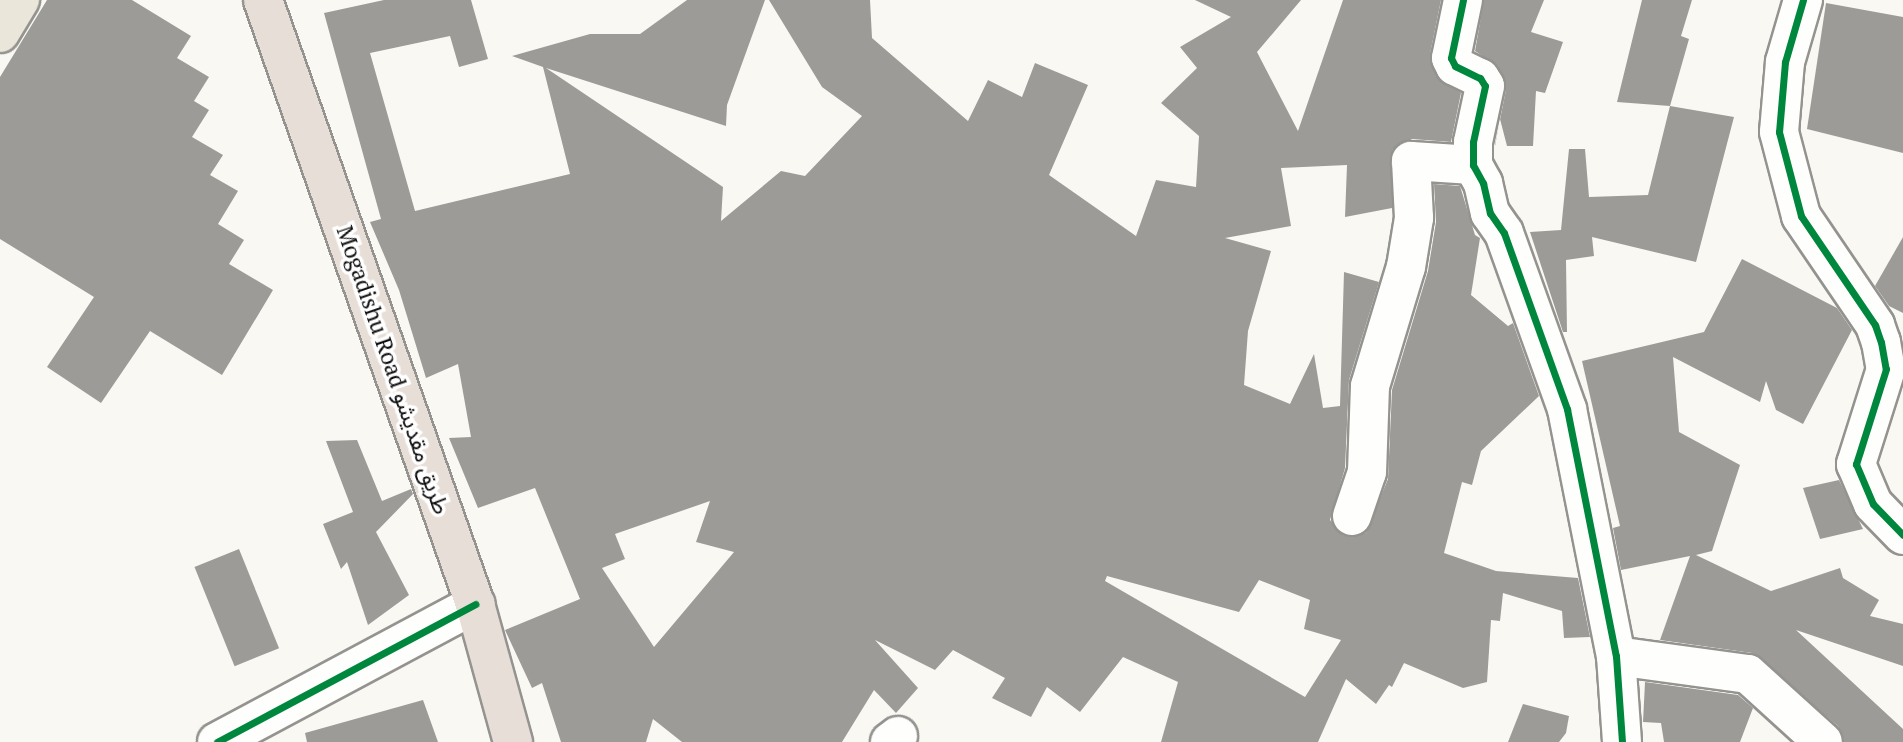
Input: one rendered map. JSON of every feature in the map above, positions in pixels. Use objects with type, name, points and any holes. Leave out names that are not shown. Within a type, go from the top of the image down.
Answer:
[{"type":"highway","name":"Mogadishu Road طريق مقديشو","points":[[270,1],[475,604],[513,742]]},
{"type":"main road","points":[[0,33],[20,0]]},
{"type":"street","points":[[1463,0],[1451,58],[1455,66],[1485,86],[1473,142],[1473,165],[1483,183],[1490,213],[1504,233],[1567,409],[1616,656],[1622,742]]},
{"type":"street","points":[[1803,0],[1785,62],[1779,132],[1801,216],[1875,325],[1881,342],[1886,369],[1856,464],[1873,504],[1903,535]]},
{"type":"street","points":[[1352,516],[1367,471],[1370,386],[1406,267],[1413,218],[1411,161],[1473,165]]},
{"type":"street","points":[[217,742],[475,604]]},
{"type":"street","points":[[1616,656],[1748,674],[1823,742]]},
{"type":"building","points":[[47,0],[132,0],[191,36],[177,58],[209,77],[194,101],[209,110],[192,137],[223,155],[210,175],[238,191],[218,224],[244,240],[229,264],[273,290],[222,375],[150,331],[101,403],[47,367],[94,297],[0,239],[0,77]]},
{"type":"building","points":[[384,0],[471,0],[488,59],[459,67],[450,36],[370,53],[415,211],[570,174],[543,67],[512,56],[590,34],[640,34],[687,0],[765,0],[727,105],[726,126],[546,68],[723,187],[721,221],[781,171],[805,176],[862,116],[822,87],[769,0],[870,0],[872,38],[968,121],[988,80],[1022,97],[1035,63],[1088,85],[1049,175],[1136,236],[1156,180],[1196,187],[1199,136],[1161,103],[1197,68],[1180,47],[1231,17],[1195,0],[1301,0],[1257,52],[1298,131],[1343,0],[1441,0],[1430,54],[1436,76],[1461,93],[1451,142],[1412,139],[1392,150],[1392,208],[1345,217],[1347,165],[1281,168],[1291,226],[1225,238],[1271,251],[1248,331],[1244,385],[1290,404],[1314,354],[1323,408],[1340,406],[1344,272],[1379,282],[1349,380],[1345,468],[1330,520],[1344,536],[1366,533],[1388,479],[1392,390],[1428,271],[1436,222],[1434,184],[1460,186],[1475,235],[1480,238],[1471,295],[1508,326],[1513,323],[1539,396],[1481,451],[1472,485],[1462,482],[1444,553],[1496,571],[1578,578],[1590,637],[1564,638],[1562,611],[1503,593],[1500,621],[1491,620],[1487,682],[1463,688],[1404,663],[1392,687],[1389,685],[1376,704],[1346,679],[1318,742],[1161,742],[1178,682],[1123,657],[1080,712],[1047,687],[1031,717],[992,698],[1005,678],[953,650],[935,670],[875,640],[918,688],[896,713],[874,690],[842,742],[682,742],[653,719],[646,742],[561,742],[542,683],[532,688],[505,630],[580,599],[535,488],[478,508],[449,438],[471,437],[458,364],[426,378],[399,290],[370,222],[381,219],[324,13]],"holes":[[[710,501],[696,542],[734,552],[654,647],[602,568],[625,559],[615,534]],[[1107,576],[1239,612],[1259,580],[1310,600],[1304,629],[1341,640],[1305,697],[1105,581]]]},
{"type":"building","points":[[1484,0],[1544,0],[1531,32],[1563,42],[1545,93],[1536,91],[1533,146],[1507,146],[1500,119],[1506,90],[1498,66],[1475,51]]},
{"type":"building","points":[[1642,0],[1692,0],[1681,36],[1689,39],[1670,106],[1617,102]]},
{"type":"building","points":[[1826,3],[1903,17],[1903,153],[1807,129]]},
{"type":"building","points":[[1670,106],[1734,117],[1696,262],[1592,237],[1594,256],[1566,260],[1567,332],[1563,332],[1530,232],[1561,230],[1569,149],[1585,149],[1589,197],[1648,195]]},
{"type":"building","points":[[1903,237],[1903,313],[1889,306],[1875,286]]},
{"type":"building","points":[[1742,259],[1837,308],[1852,330],[1803,424],[1776,410],[1766,381],[1760,402],[1673,357],[1679,432],[1740,465],[1712,551],[1696,555],[1771,591],[1840,568],[1843,578],[1879,600],[1870,616],[1903,624],[1903,666],[1796,630],[1903,729],[1903,742],[1844,742],[1838,726],[1752,653],[1660,640],[1690,556],[1621,570],[1613,528],[1620,526],[1582,361],[1704,332]]},
{"type":"building","points":[[357,440],[382,501],[411,489],[413,494],[376,532],[409,595],[368,625],[347,562],[341,569],[323,524],[353,512],[326,441]]},
{"type":"building","points":[[1839,480],[1863,529],[1820,539],[1803,488]]},
{"type":"building","points":[[239,549],[279,648],[235,666],[194,567]]},
{"type":"building","points":[[1645,682],[1738,695],[1753,708],[1740,742],[1664,742],[1661,723],[1643,722]]},
{"type":"building","points":[[423,700],[438,742],[307,742],[305,733]]},
{"type":"building","points":[[1523,704],[1569,716],[1566,733],[1559,742],[1508,742]]},
{"type":"cycle path","points":[[1463,0],[1451,58],[1455,66],[1480,78],[1485,86],[1473,142],[1473,165],[1483,183],[1490,213],[1504,233],[1567,409],[1616,656],[1622,742]]},
{"type":"cycle path","points":[[1803,0],[1785,62],[1779,132],[1801,216],[1875,325],[1881,342],[1886,369],[1856,464],[1873,504],[1903,535]]},
{"type":"cycle path","points":[[217,742],[475,604]]}]
